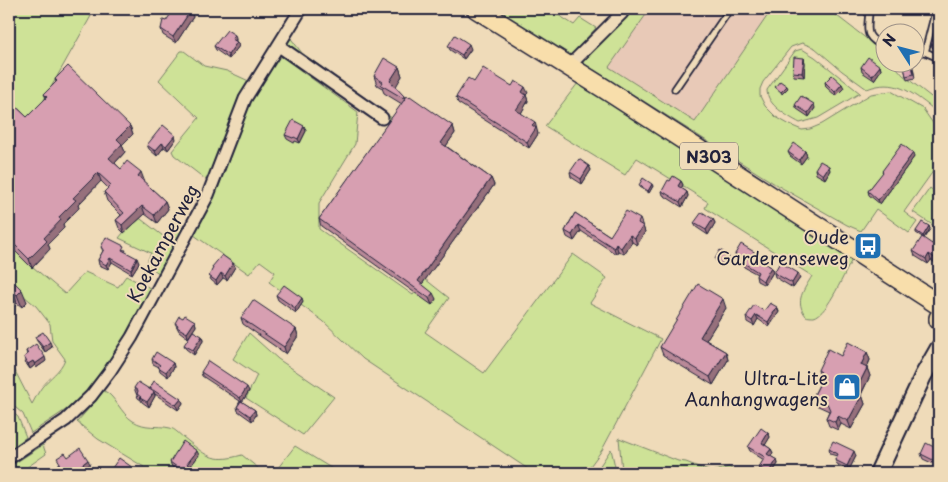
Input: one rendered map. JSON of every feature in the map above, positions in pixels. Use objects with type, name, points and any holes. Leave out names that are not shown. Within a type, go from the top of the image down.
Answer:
[{"type":"main road","name":"N303","points":[[477,9],[939,305]]},
{"type":"street","name":"Koekamperweg","points":[[9,458],[66,420],[91,396],[110,372],[132,337],[208,196],[245,99],[301,9]]},
{"type":"street","points":[[570,67],[622,14]]},
{"type":"street","points":[[279,46],[382,118]]},
{"type":"street","points":[[878,473],[923,376],[939,348]]},
{"type":"lane","points":[[675,89],[730,9]]},
{"type":"lane","points":[[869,9],[866,24],[868,34],[876,42]]},
{"type":"lane","points":[[926,48],[936,9]]},
{"type":"lane","points":[[926,52],[939,58]]},
{"type":"shaded area","points":[[650,9],[772,9],[695,122],[609,67]]},
{"type":"green space","points":[[9,9],[82,9],[91,16],[9,162]]},
{"type":"green space","points":[[497,9],[549,9],[574,25],[580,18],[596,28],[571,55]]},
{"type":"green space","points":[[631,9],[650,9],[609,67],[695,122],[772,9],[828,9],[876,46],[876,72],[900,72],[935,100],[936,103],[932,108],[910,92],[894,86],[877,86],[867,89],[815,48],[802,43],[791,47],[763,82],[760,96],[765,106],[776,117],[802,130],[822,124],[871,94],[891,91],[923,109],[939,132],[939,163],[904,212],[917,222],[909,233],[876,209],[861,231],[847,225],[775,184],[580,61]]},
{"type":"green space","points":[[289,36],[302,53],[396,121],[394,128],[282,47]]},
{"type":"green space","points":[[802,49],[860,93],[818,118],[800,123],[774,105],[770,100],[767,90],[795,51]]},
{"type":"green space","points":[[181,51],[184,51],[204,66],[227,71],[251,82],[209,182],[174,155],[172,151],[199,118],[159,80]]},
{"type":"green space","points":[[282,57],[358,112],[355,144],[319,203],[319,229],[413,295],[425,279],[449,298],[425,332],[484,373],[573,254],[607,278],[590,303],[661,339],[602,450],[585,473],[534,473],[363,359],[323,321],[269,282],[275,272],[260,261],[249,274],[194,235],[219,186],[246,111],[276,58]]},
{"type":"green space","points":[[578,83],[853,258],[825,308],[814,317],[806,316],[802,311],[801,300],[803,291],[812,276],[705,208],[708,202],[637,158],[625,175],[545,126]]},
{"type":"green space","points":[[930,188],[939,195],[939,218],[934,226],[913,212]]},
{"type":"green space","points":[[137,216],[163,236],[174,225],[185,229],[160,274],[146,264],[151,253],[119,238]]},
{"type":"green space","points":[[9,243],[33,267],[65,294],[85,272],[118,287],[126,276],[152,289],[105,371],[82,399],[31,433],[23,414],[9,402],[9,369],[13,367],[32,404],[45,383],[58,371],[65,359],[52,341],[50,324],[36,306],[18,291],[9,302]]},
{"type":"green space","points":[[249,333],[278,359],[334,397],[303,435],[246,398],[257,375],[233,359]]},
{"type":"green space","points":[[104,391],[111,396],[133,421],[147,426],[172,429],[204,453],[216,458],[232,458],[242,455],[264,473],[145,473],[146,469],[144,467],[98,439],[77,422]]},
{"type":"green space","points":[[9,409],[18,417],[26,437],[9,451]]},
{"type":"green space","points":[[619,438],[711,472],[729,467],[737,473],[638,473],[622,471]]},
{"type":"green space","points":[[43,445],[46,454],[19,473],[9,473],[9,467]]},
{"type":"green space","points":[[295,446],[339,473],[274,473]]},
{"type":"green space","points":[[611,449],[616,471],[595,473]]},
{"type":"building","points":[[174,9],[191,10],[173,37],[161,29],[163,20],[166,21]]},
{"type":"building","points":[[227,30],[235,35],[232,39],[237,42],[228,55],[214,46]]},
{"type":"building","points":[[939,33],[939,45],[937,48],[931,43]]},
{"type":"building","points":[[455,35],[469,44],[462,55],[448,46]]},
{"type":"building","points":[[794,57],[804,58],[802,73],[793,72]]},
{"type":"building","points":[[868,57],[876,63],[876,71],[872,76],[861,67]]},
{"type":"building","points":[[384,58],[399,67],[390,81],[404,96],[403,98],[381,85],[383,82],[374,76]]},
{"type":"building","points":[[68,66],[130,126],[117,139],[122,144],[109,158],[121,169],[127,161],[141,172],[138,176],[165,201],[154,215],[142,206],[122,225],[116,220],[124,213],[104,192],[111,185],[98,173],[73,198],[76,200],[59,217],[61,220],[44,238],[47,241],[29,259],[9,239],[9,100],[27,117],[47,97],[44,94]]},
{"type":"building","points":[[483,68],[512,86],[515,81],[525,87],[522,92],[526,95],[516,110],[535,122],[532,125],[536,128],[527,142],[456,97],[468,78],[474,82]]},
{"type":"building","points":[[905,72],[914,72],[914,74],[906,76]]},
{"type":"building","points":[[832,75],[842,84],[835,92],[825,82]]},
{"type":"building","points":[[780,81],[787,86],[781,92],[775,87]]},
{"type":"building","points":[[407,96],[410,96],[453,126],[441,143],[491,178],[418,281],[433,293],[429,298],[319,219]]},
{"type":"building","points":[[801,96],[814,104],[808,113],[795,105]]},
{"type":"building","points":[[293,120],[304,126],[298,139],[285,135]]},
{"type":"building","points":[[163,125],[175,135],[166,146],[162,143],[155,151],[147,145]]},
{"type":"building","points":[[794,143],[805,151],[799,160],[788,152]]},
{"type":"building","points":[[902,144],[913,153],[878,200],[868,191]]},
{"type":"building","points":[[579,159],[589,166],[581,179],[570,172]]},
{"type":"building","points":[[820,161],[829,166],[823,175],[815,169]]},
{"type":"building","points":[[673,176],[681,181],[678,186],[687,192],[680,202],[662,191],[668,180],[670,181]]},
{"type":"building","points":[[643,178],[652,184],[648,191],[639,185]]},
{"type":"building","points":[[626,211],[640,219],[638,223],[643,226],[635,238],[630,235],[621,248],[616,244],[614,248],[578,225],[572,235],[565,231],[575,213],[610,236]]},
{"type":"building","points":[[702,212],[713,219],[706,230],[694,223]]},
{"type":"building","points":[[922,222],[929,226],[923,236],[916,231]]},
{"type":"building","points":[[106,237],[124,246],[122,250],[137,258],[131,270],[110,258],[106,265],[98,260],[104,249],[101,247]]},
{"type":"building","points":[[922,237],[932,244],[935,240],[939,242],[939,255],[936,259],[929,254],[926,259],[913,251]]},
{"type":"building","points":[[741,244],[756,253],[754,257],[771,267],[763,281],[756,276],[758,272],[742,262],[744,260],[735,254]]},
{"type":"building","points":[[720,250],[728,255],[722,264],[715,259]]},
{"type":"building","points":[[222,255],[233,263],[225,276],[221,273],[216,281],[209,276],[212,267]]},
{"type":"building","points":[[780,262],[798,273],[792,283],[774,273]]},
{"type":"building","points":[[9,277],[22,290],[17,295],[13,291],[9,296]]},
{"type":"building","points":[[698,284],[723,299],[700,337],[726,352],[710,377],[660,347]]},
{"type":"building","points":[[284,285],[302,298],[295,308],[276,295]]},
{"type":"building","points":[[253,300],[296,329],[284,347],[241,318]]},
{"type":"building","points":[[770,303],[777,307],[768,322],[756,315],[752,321],[746,317],[754,305],[764,311]]},
{"type":"building","points":[[185,315],[195,321],[187,333],[177,327],[178,325],[175,323],[179,316],[183,318]]},
{"type":"building","points":[[193,331],[202,336],[193,350],[184,345]]},
{"type":"building","points":[[43,332],[50,342],[43,347],[35,337]]},
{"type":"building","points":[[848,342],[867,352],[861,365],[867,368],[855,392],[862,395],[848,421],[838,416],[835,422],[826,418],[830,410],[827,403],[813,397],[823,377],[819,375],[821,372],[818,370],[828,349],[841,356]]},
{"type":"building","points":[[36,344],[45,357],[35,364],[33,361],[28,364],[24,357],[28,354],[26,351]]},
{"type":"building","points":[[156,352],[173,363],[166,372],[158,367],[160,365],[152,359]]},
{"type":"building","points":[[208,361],[247,387],[240,398],[201,372]]},
{"type":"building","points":[[154,381],[181,399],[176,405],[150,388]]},
{"type":"building","points":[[138,382],[154,392],[147,402],[140,398],[137,394],[138,391],[134,388]]},
{"type":"building","points":[[241,401],[255,410],[250,416],[237,407]]},
{"type":"building","points":[[761,428],[768,433],[762,443],[771,449],[767,454],[777,460],[768,473],[759,467],[765,457],[748,447]]},
{"type":"building","points":[[939,437],[939,456],[937,462],[921,454],[926,443],[934,447]]},
{"type":"building","points":[[183,441],[197,451],[187,464],[190,466],[185,473],[170,462]]},
{"type":"building","points":[[833,441],[854,451],[847,466],[835,460],[838,454],[829,449]]},
{"type":"building","points":[[80,448],[88,460],[71,473],[68,473],[66,470],[61,473],[56,466],[60,463],[57,458],[65,453],[68,457]]},
{"type":"building","points":[[119,458],[136,470],[134,473],[119,473],[112,468]]},
{"type":"building","points":[[96,467],[101,473],[89,473],[89,472]]},
{"type":"place","name":"Oude Garderenseweg","points":[[868,246]]},
{"type":"place","name":"Ultra-Lite Aanhangwagens","points":[[847,387]]}]
